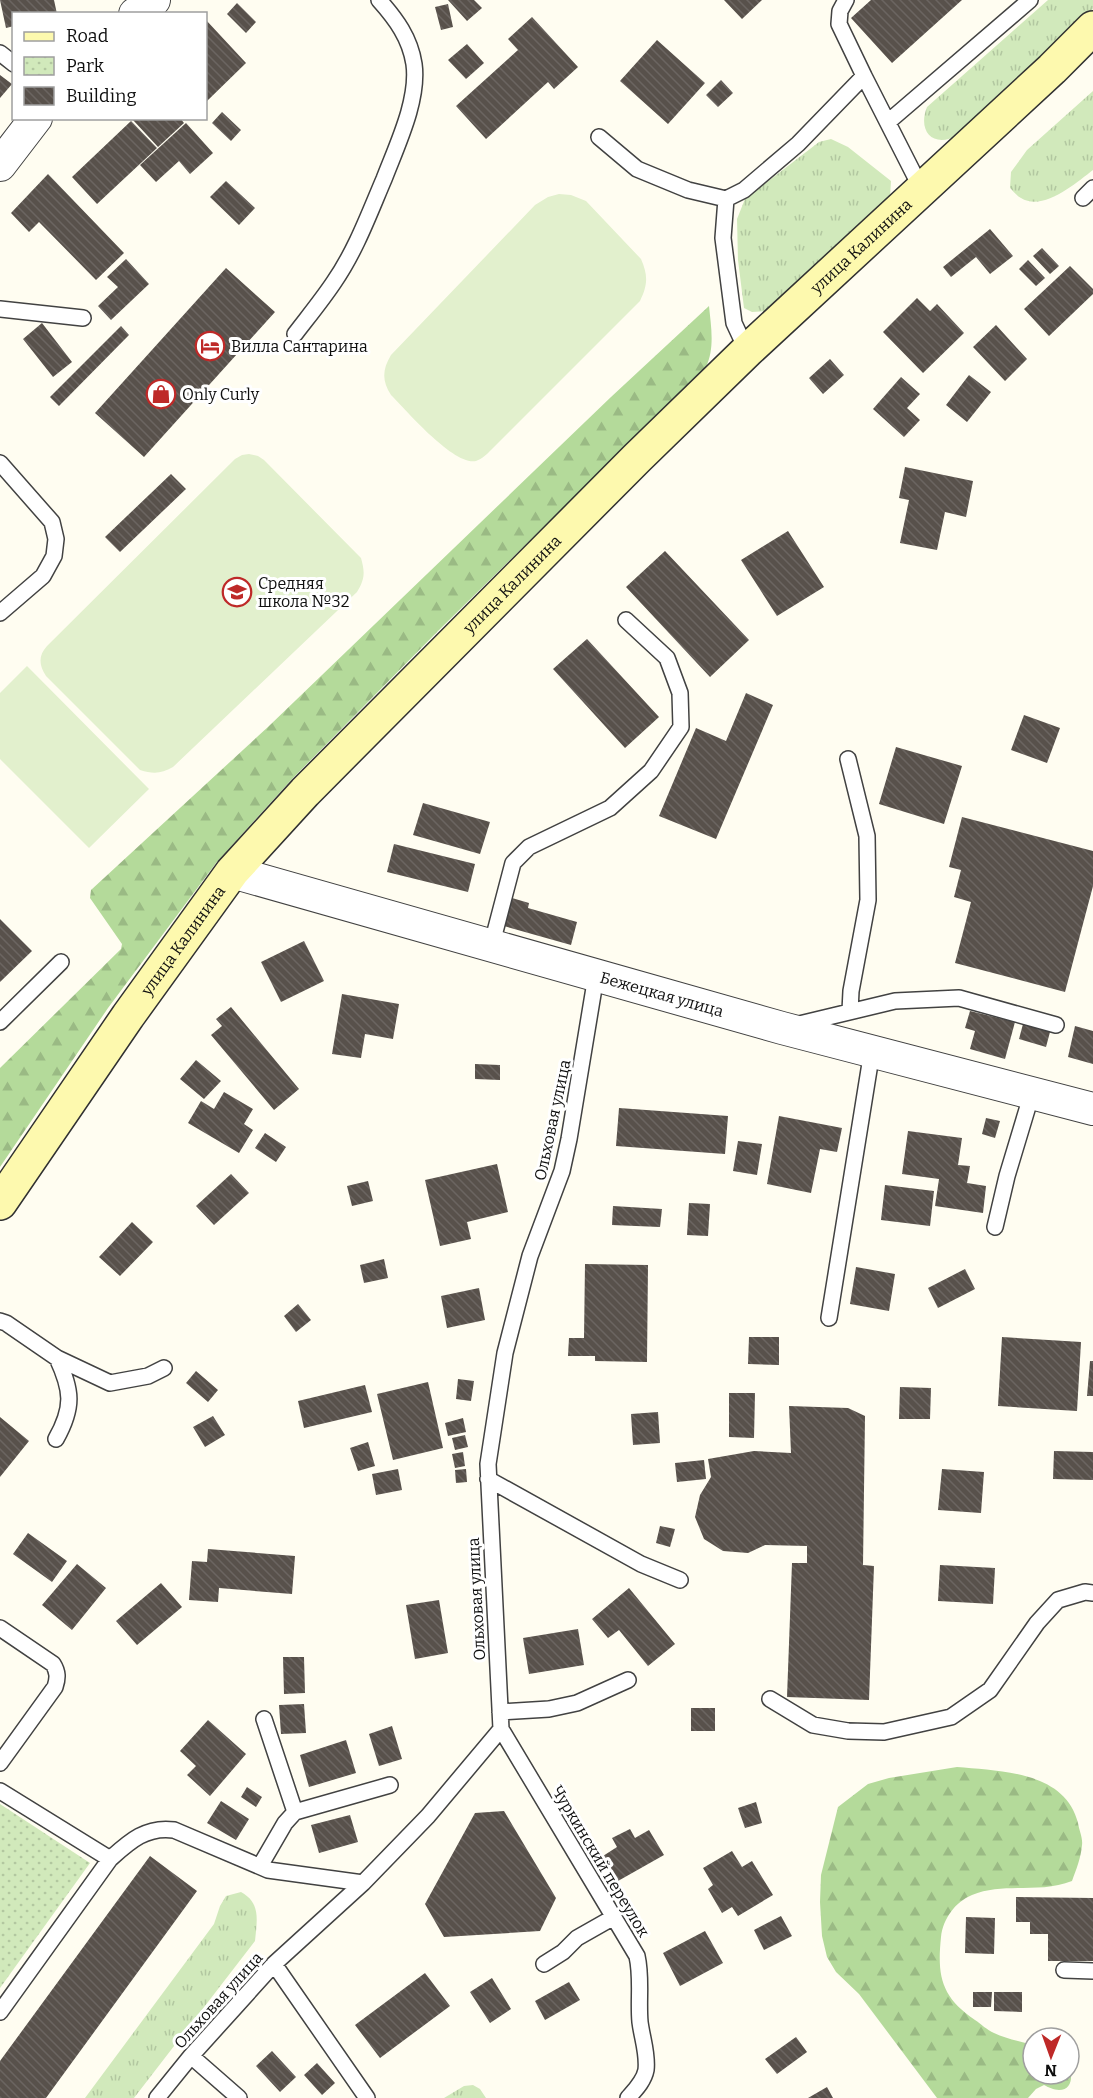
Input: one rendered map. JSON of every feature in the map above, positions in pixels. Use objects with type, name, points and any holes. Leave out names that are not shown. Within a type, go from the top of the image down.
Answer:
[{"type":"main road","name":"улица Калинина","points":[[0,1203],[128,1016],[232,872],[305,792],[637,458],[747,351],[1093,28]]},
{"type":"street","points":[[138,12],[154,0]]},
{"type":"street","points":[[0,165],[34,120]]},
{"type":"street","name":"Бежецкая улица","points":[[232,872],[782,1028],[1093,1109]]},
{"type":"lane","points":[[295,334],[334,282],[360,239],[403,130],[412,95],[414,65],[408,39],[394,16],[379,0]]},
{"type":"lane","points":[[846,0],[840,11],[839,24],[922,190]]},
{"type":"lane","points":[[888,122],[1029,0]]},
{"type":"lane","points":[[0,53],[12,62]]},
{"type":"lane","points":[[599,136],[637,169],[688,190],[726,199],[744,190],[798,144],[864,76]]},
{"type":"lane","points":[[726,199],[723,238],[734,323],[747,351]]},
{"type":"lane","points":[[0,309],[83,318]]},
{"type":"lane","points":[[0,463],[51,522],[56,539],[54,556],[43,576],[0,613]]},
{"type":"lane","points":[[491,947],[513,863],[529,847],[610,808],[651,771],[681,727],[680,693],[667,658],[626,620]]},
{"type":"lane","points":[[848,759],[867,836],[868,900],[850,991],[850,1011]]},
{"type":"lane","points":[[0,1022],[61,962]]},
{"type":"lane","name":"Ольховая улица","points":[[157,2098],[191,2056],[274,1964],[363,1883],[428,1816],[501,1730],[488,1464],[505,1353],[530,1256],[562,1171],[577,1100],[596,976]]},
{"type":"lane","points":[[782,1028],[895,1001],[959,998],[1056,1025]]},
{"type":"lane","points":[[829,1317],[872,1051]]},
{"type":"lane","points":[[995,1227],[1007,1176],[1032,1093]]},
{"type":"lane","points":[[0,1321],[57,1358],[110,1383],[148,1376],[164,1368]]},
{"type":"lane","points":[[56,1438],[66,1421],[69,1406],[66,1377],[57,1358]]},
{"type":"lane","points":[[488,1479],[641,1564],[680,1581]]},
{"type":"lane","points":[[770,1699],[813,1725],[848,1731],[884,1732],[951,1717],[990,1690],[1037,1623],[1059,1600],[1085,1592],[1093,1593]]},
{"type":"lane","points":[[0,1628],[53,1664],[57,1671],[55,1687],[0,1762]]},
{"type":"lane","points":[[500,1712],[549,1709],[577,1703],[628,1680]]},
{"type":"lane","points":[[264,1719],[295,1812]]},
{"type":"lane","name":"Чуркинский переулок","points":[[501,1730],[637,1956],[640,1972],[640,2020],[646,2071],[641,2083],[628,2098]]},
{"type":"lane","points":[[260,1866],[285,1823],[295,1812],[390,1785]]},
{"type":"lane","points":[[0,1791],[110,1860]]},
{"type":"lane","points":[[0,2012],[110,1860],[133,1839],[160,1828],[174,1830],[268,1870],[363,1883]]},
{"type":"lane","points":[[544,1964],[563,1952],[577,1938],[614,1917]]},
{"type":"lane","points":[[274,1964],[367,2098]]},
{"type":"lane","points":[[1064,1970],[1093,1971]]},
{"type":"lane","points":[[191,2056],[239,2098]]},
{"type":"green space","points":[[1048,0],[1093,0],[1093,9],[958,135],[942,140],[930,136],[924,124],[927,107]]},
{"type":"green space","points":[[1093,91],[1093,170],[1069,188],[1049,199],[1030,201],[1020,197],[1010,188],[1011,172],[1027,150]]},
{"type":"green space","points":[[831,139],[848,147],[891,181],[890,198],[770,311],[752,312],[744,308],[738,260],[737,219],[745,199],[819,142]]},
{"type":"green space","points":[[559,194],[571,195],[586,201],[641,259],[646,275],[645,290],[640,301],[488,453],[476,461],[467,460],[444,447],[431,436],[391,395],[384,375],[386,366],[391,355],[535,205],[548,197]]},
{"type":"green space","points":[[709,306],[711,345],[706,367],[438,631],[293,778],[216,863],[108,1008],[0,1167],[0,1068],[121,949],[122,944],[90,898],[91,890],[269,726],[611,397]]},
{"type":"green space","points":[[249,454],[264,460],[361,558],[364,571],[362,583],[357,592],[173,767],[157,773],[140,770],[46,676],[41,664],[42,653],[235,459]]},
{"type":"green space","points":[[27,666],[149,789],[89,848],[0,759],[0,693]]},
{"type":"green space","points":[[957,1767],[992,1770],[1029,1777],[1045,1783],[1060,1793],[1071,1806],[1078,1823],[1082,1845],[1072,1881],[1047,1887],[997,1889],[972,1895],[955,1907],[942,1930],[941,1974],[948,1994],[964,2011],[991,2032],[1021,2042],[1021,2086],[1042,2086],[1028,2098],[937,2098],[859,1994],[836,1972],[827,1957],[822,1936],[821,1875],[838,1807],[868,1784],[889,1778]]},
{"type":"green space","points":[[0,1804],[90,1863],[0,1988]]},
{"type":"green space","points":[[241,1892],[252,1901],[255,1907],[257,1919],[255,1941],[134,2098],[85,2098],[214,1924],[226,1896]]},
{"type":"green space","points":[[473,2085],[480,2089],[486,2098],[444,2098],[464,2086]]},
{"type":"green space","points":[[1046,2086],[1068,2086],[1067,2088],[1055,2090]]},
{"type":"building","points":[[0,0],[54,0],[57,12],[12,12],[12,26],[6,28]]},
{"type":"building","points":[[448,0],[474,0],[482,8],[467,21]]},
{"type":"building","points":[[724,0],[762,0],[742,19]]},
{"type":"building","points":[[871,0],[962,0],[892,63],[851,18]]},
{"type":"building","points":[[237,3],[256,22],[246,33],[227,14]]},
{"type":"building","points":[[448,4],[453,27],[441,30],[435,7]]},
{"type":"building","points":[[532,17],[578,67],[554,89],[548,82],[486,139],[456,106],[518,50],[508,39]]},
{"type":"building","points":[[207,21],[246,63],[207,101]]},
{"type":"building","points":[[657,40],[705,83],[668,124],[620,81]]},
{"type":"building","points":[[467,44],[484,63],[466,79],[448,60]]},
{"type":"building","points":[[0,75],[12,84],[0,98]]},
{"type":"building","points":[[721,80],[733,93],[718,107],[706,95]]},
{"type":"building","points":[[222,112],[241,130],[231,141],[212,123]]},
{"type":"building","points":[[133,120],[182,120],[184,123],[158,147]]},
{"type":"building","points":[[131,121],[157,148],[97,204],[72,177]]},
{"type":"building","points":[[186,123],[213,153],[190,174],[179,161],[156,182],[140,165]]},
{"type":"building","points":[[48,174],[124,253],[96,280],[39,222],[29,232],[11,213]]},
{"type":"building","points":[[226,181],[255,208],[239,225],[210,197]]},
{"type":"building","points":[[990,229],[1013,256],[990,274],[976,257],[951,277],[943,267]]},
{"type":"building","points":[[1042,248],[1059,266],[1050,274],[1033,256]]},
{"type":"building","points":[[126,259],[149,284],[111,320],[98,306],[118,287],[107,277]]},
{"type":"building","points":[[1028,260],[1045,278],[1036,286],[1019,269]]},
{"type":"building","points":[[1070,266],[1093,289],[1093,294],[1049,336],[1024,309]]},
{"type":"building","points":[[226,268],[275,312],[144,457],[95,413]]},
{"type":"building","points":[[917,298],[930,311],[937,304],[964,333],[923,373],[883,332]]},
{"type":"building","points":[[42,323],[72,362],[53,377],[23,339]]},
{"type":"building","points":[[996,325],[1027,359],[1005,381],[973,347]]},
{"type":"building","points":[[121,326],[129,335],[59,406],[50,397]]},
{"type":"building","points":[[830,359],[844,375],[823,394],[809,378]]},
{"type":"building","points":[[969,375],[991,392],[967,422],[946,405]]},
{"type":"building","points":[[901,377],[920,394],[907,408],[920,420],[904,437],[873,409]]},
{"type":"building","points":[[905,467],[973,481],[966,517],[945,512],[937,550],[900,543],[909,500],[899,498]]},
{"type":"building","points":[[171,474],[186,489],[120,552],[105,537]]},
{"type":"building","points":[[788,531],[824,587],[777,616],[741,560]]},
{"type":"building","points":[[665,551],[749,640],[710,677],[626,587]]},
{"type":"building","points":[[587,639],[659,717],[625,748],[553,669]]},
{"type":"building","points":[[746,693],[773,705],[716,839],[659,816],[696,728],[726,741]]},
{"type":"building","points":[[1024,715],[1060,728],[1047,763],[1011,750]]},
{"type":"building","points":[[896,747],[962,766],[944,824],[879,804]]},
{"type":"building","points":[[423,803],[490,822],[480,854],[413,835]]},
{"type":"building","points":[[962,817],[1093,851],[1093,886],[1065,992],[955,963],[971,902],[954,897],[961,870],[949,867]]},
{"type":"building","points":[[394,844],[475,864],[468,892],[387,872]]},
{"type":"building","points":[[512,898],[529,903],[528,908],[577,922],[571,945],[504,926]]},
{"type":"building","points":[[0,919],[32,951],[0,982]]},
{"type":"building","points":[[304,941],[324,981],[281,1002],[261,962]]},
{"type":"building","points":[[342,994],[399,1004],[393,1039],[365,1034],[361,1058],[332,1054]]},
{"type":"building","points":[[231,1007],[299,1089],[274,1110],[211,1035],[222,1026],[216,1019]]},
{"type":"building","points":[[970,1011],[1015,1022],[1005,1059],[970,1049],[975,1031],[965,1028]]},
{"type":"building","points":[[1023,1024],[1050,1032],[1046,1047],[1019,1039]]},
{"type":"building","points":[[1075,1026],[1093,1031],[1093,1064],[1068,1057]]},
{"type":"building","points":[[196,1060],[221,1081],[204,1099],[180,1079]]},
{"type":"building","points":[[475,1064],[500,1065],[500,1080],[475,1079]]},
{"type":"building","points":[[224,1092],[253,1109],[244,1124],[253,1130],[239,1153],[188,1123],[201,1101],[214,1109]]},
{"type":"building","points":[[619,1108],[728,1116],[725,1154],[616,1146]]},
{"type":"building","points":[[779,1116],[842,1128],[837,1152],[820,1149],[811,1193],[767,1184]]},
{"type":"building","points":[[986,1118],[1000,1121],[995,1138],[982,1134]]},
{"type":"building","points":[[908,1131],[962,1138],[958,1165],[970,1166],[967,1183],[986,1186],[983,1213],[935,1206],[939,1179],[902,1174]]},
{"type":"building","points":[[265,1133],[286,1147],[276,1162],[255,1148]]},
{"type":"building","points":[[738,1141],[762,1144],[757,1175],[733,1171]]},
{"type":"building","points":[[497,1164],[508,1212],[467,1222],[471,1239],[440,1246],[425,1180]]},
{"type":"building","points":[[231,1174],[249,1193],[214,1225],[196,1206]]},
{"type":"building","points":[[368,1181],[373,1201],[352,1206],[347,1186]]},
{"type":"building","points":[[885,1185],[934,1191],[930,1226],[881,1220]]},
{"type":"building","points":[[689,1203],[710,1204],[708,1236],[687,1235]]},
{"type":"building","points":[[613,1206],[662,1209],[660,1227],[612,1225]]},
{"type":"building","points":[[132,1222],[153,1242],[120,1276],[99,1257]]},
{"type":"building","points":[[384,1259],[388,1278],[364,1283],[360,1265]]},
{"type":"building","points":[[585,1264],[648,1265],[647,1362],[595,1361],[595,1356],[568,1356],[569,1338],[584,1338]]},
{"type":"building","points":[[856,1267],[895,1274],[889,1311],[850,1304]]},
{"type":"building","points":[[965,1269],[975,1289],[938,1308],[928,1288]]},
{"type":"building","points":[[479,1288],[485,1320],[447,1328],[441,1296]]},
{"type":"building","points":[[298,1304],[311,1320],[296,1332],[284,1316]]},
{"type":"building","points":[[749,1337],[779,1337],[779,1365],[748,1364]]},
{"type":"building","points":[[1002,1337],[1081,1342],[1077,1411],[998,1406]]},
{"type":"building","points":[[1090,1361],[1093,1361],[1093,1396],[1087,1396]]},
{"type":"building","points":[[196,1371],[218,1390],[208,1402],[186,1383]]},
{"type":"building","points":[[458,1379],[474,1381],[471,1401],[456,1399]]},
{"type":"building","points":[[428,1382],[443,1448],[393,1460],[377,1394]]},
{"type":"building","points":[[365,1385],[372,1412],[304,1428],[298,1401]]},
{"type":"building","points":[[900,1387],[931,1388],[930,1419],[899,1419]]},
{"type":"building","points":[[729,1393],[755,1393],[754,1438],[729,1437]]},
{"type":"building","points":[[789,1406],[848,1408],[865,1416],[863,1565],[874,1566],[869,1700],[787,1697],[792,1563],[807,1563],[807,1546],[765,1545],[748,1553],[723,1551],[704,1539],[695,1517],[700,1495],[711,1477],[708,1459],[754,1451],[791,1453]]},
{"type":"building","points":[[658,1412],[660,1443],[633,1445],[631,1414]]},
{"type":"building","points":[[213,1416],[225,1435],[205,1447],[193,1427]]},
{"type":"building","points":[[0,1417],[29,1441],[0,1477]]},
{"type":"building","points":[[463,1418],[466,1432],[448,1436],[445,1423]]},
{"type":"building","points":[[465,1435],[468,1447],[455,1450],[452,1438]]},
{"type":"building","points":[[368,1442],[375,1466],[358,1471],[350,1448]]},
{"type":"building","points":[[1054,1451],[1093,1452],[1093,1480],[1053,1479]]},
{"type":"building","points":[[463,1452],[465,1466],[455,1468],[452,1454]]},
{"type":"building","points":[[704,1460],[706,1479],[677,1482],[675,1463]]},
{"type":"building","points":[[398,1469],[402,1490],[376,1495],[372,1474]]},
{"type":"building","points":[[466,1469],[467,1482],[456,1483],[455,1470]]},
{"type":"building","points":[[942,1469],[984,1472],[981,1513],[938,1510]]},
{"type":"building","points":[[660,1526],[675,1529],[670,1547],[656,1543]]},
{"type":"building","points":[[28,1533],[67,1561],[52,1582],[13,1554]]},
{"type":"building","points":[[208,1549],[295,1556],[292,1594],[219,1588],[218,1602],[189,1600],[192,1561],[207,1562]]},
{"type":"building","points":[[77,1564],[106,1588],[72,1630],[42,1605]]},
{"type":"building","points":[[940,1565],[995,1568],[993,1604],[938,1601]]},
{"type":"building","points":[[161,1583],[182,1607],[137,1645],[116,1621]]},
{"type":"building","points":[[629,1588],[675,1644],[648,1666],[619,1630],[608,1638],[592,1619]]},
{"type":"building","points":[[439,1600],[448,1653],[415,1659],[406,1605]]},
{"type":"building","points":[[578,1629],[584,1665],[529,1674],[523,1638]]},
{"type":"building","points":[[283,1657],[304,1657],[305,1693],[284,1694]]},
{"type":"building","points":[[304,1704],[306,1733],[281,1734],[279,1705]]},
{"type":"building","points":[[691,1708],[715,1708],[715,1731],[691,1731]]},
{"type":"building","points":[[208,1720],[246,1754],[210,1796],[187,1775],[196,1766],[180,1751]]},
{"type":"building","points":[[392,1726],[402,1759],[379,1766],[369,1734]]},
{"type":"building","points":[[346,1740],[356,1773],[309,1787],[300,1755]]},
{"type":"building","points":[[247,1787],[262,1797],[256,1807],[241,1797]]},
{"type":"building","points":[[221,1801],[249,1819],[236,1840],[207,1823]]},
{"type":"building","points":[[756,1802],[762,1823],[745,1828],[738,1808]]},
{"type":"building","points":[[504,1811],[556,1898],[540,1931],[444,1937],[425,1904],[475,1813]]},
{"type":"building","points":[[350,1815],[358,1842],[319,1853],[311,1825]]},
{"type":"building","points":[[630,1829],[635,1838],[649,1830],[664,1855],[618,1881],[603,1856],[617,1847],[612,1838]]},
{"type":"building","points":[[732,1851],[742,1867],[752,1861],[773,1895],[738,1916],[732,1907],[722,1913],[708,1889],[713,1885],[703,1868]]},
{"type":"building","points":[[150,1856],[197,1891],[46,2098],[0,2098],[0,2061]]},
{"type":"building","points":[[1016,1897],[1093,1898],[1093,1961],[1048,1961],[1048,1934],[1030,1934],[1030,1922],[1016,1922]]},
{"type":"building","points":[[781,1916],[792,1936],[764,1950],[754,1930]]},
{"type":"building","points":[[966,1917],[995,1918],[994,1954],[965,1953]]},
{"type":"building","points":[[705,1931],[723,1963],[680,1986],[663,1953]]},
{"type":"building","points":[[425,1973],[450,2006],[380,2058],[355,2025]]},
{"type":"building","points":[[492,1978],[511,2009],[490,2023],[470,1992]]},
{"type":"building","points":[[569,1982],[580,2000],[545,2020],[535,2001]]},
{"type":"building","points":[[973,1992],[992,1992],[991,2007],[973,2007]]},
{"type":"building","points":[[994,1992],[1022,1992],[1022,2012],[994,2011]]},
{"type":"building","points":[[796,2037],[807,2052],[777,2074],[765,2059]]},
{"type":"building","points":[[272,2051],[296,2077],[280,2092],[256,2066]]},
{"type":"building","points":[[317,2063],[335,2083],[322,2095],[304,2075]]},
{"type":"building","points":[[827,2087],[833,2098],[808,2098]]},
{"type":"place","name":"Вилла Сантарина","points":[[210,346]]},
{"type":"place","name":"Only Curly","points":[[161,394]]},
{"type":"place","name":"Средняя школа №32","points":[[237,592]]}]
